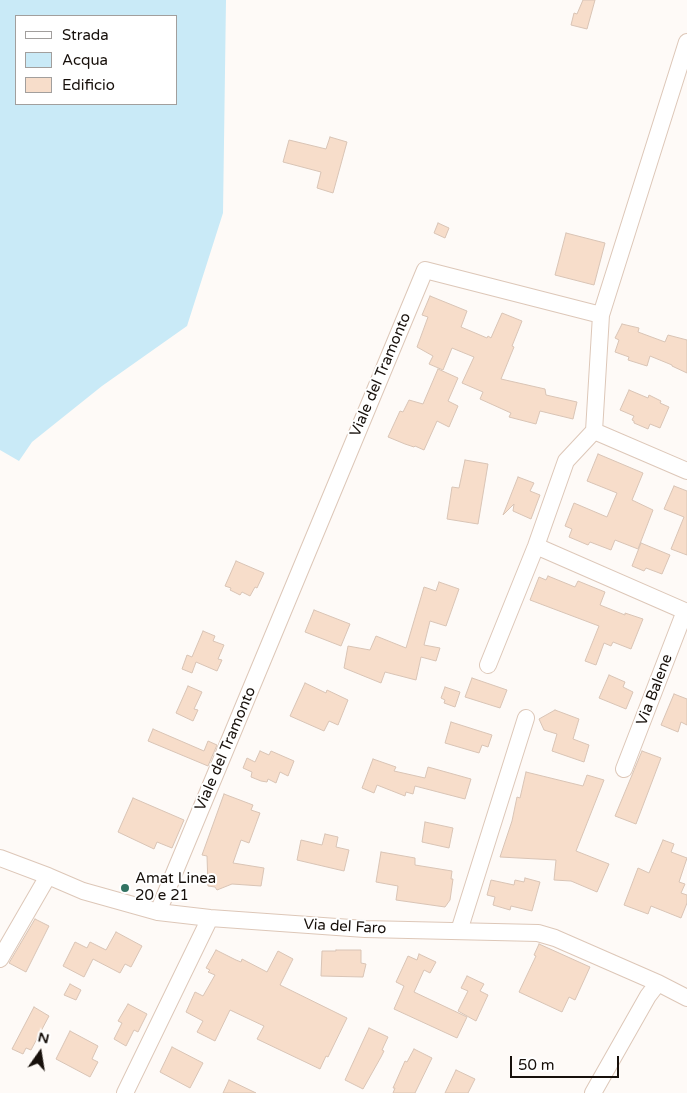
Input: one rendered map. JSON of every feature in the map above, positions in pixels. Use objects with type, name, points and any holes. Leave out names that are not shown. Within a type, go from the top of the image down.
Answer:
[{"type":"street","points":[[488,665],[536,546],[566,461],[594,431],[601,314],[683,71],[687,42]]},
{"type":"street","name":"Viale del Tramonto","points":[[158,912],[425,270],[601,314]]},
{"type":"street","points":[[594,431],[687,471]]},
{"type":"street","name":"Via Balene","points":[[536,546],[686,611],[624,768]]},
{"type":"street","points":[[459,932],[526,718]]},
{"type":"street","name":"Via del Faro","points":[[0,858],[83,891],[158,912],[210,918],[365,929],[538,933],[555,938],[658,983],[687,998]]},
{"type":"street","points":[[0,959],[48,876]]},
{"type":"street","points":[[125,1093],[210,918]]},
{"type":"street","points":[[593,1093],[648,996],[658,983]]},
{"type":"water","points":[[0,0],[226,0],[223,213],[187,326],[102,386],[32,442],[19,461],[0,450]]},
{"type":"building","points":[[583,0],[595,0],[587,29],[571,25],[574,13],[577,14]]},
{"type":"building","points":[[330,137],[347,142],[333,193],[317,188],[321,172],[283,162],[289,140],[326,149]]},
{"type":"building","points":[[438,223],[449,228],[445,238],[434,233]]},
{"type":"building","points":[[566,233],[605,243],[594,285],[555,275]]},
{"type":"building","points":[[430,296],[467,311],[461,327],[487,338],[488,336],[491,338],[502,313],[522,321],[501,379],[545,389],[546,395],[577,402],[573,419],[540,411],[536,424],[509,417],[511,413],[480,399],[483,392],[462,383],[474,357],[452,348],[443,370],[429,364],[433,356],[417,347],[428,317],[422,315]]},
{"type":"building","points":[[622,324],[639,328],[638,332],[665,342],[668,335],[687,340],[687,373],[650,356],[647,366],[628,360],[629,357],[615,352],[619,340],[615,338]]},
{"type":"building","points":[[438,369],[458,378],[448,401],[458,406],[449,427],[437,421],[424,450],[388,437],[400,411],[403,412],[409,400],[423,404]]},
{"type":"building","points":[[629,390],[648,398],[649,395],[669,407],[660,428],[650,424],[648,429],[634,423],[632,420],[634,416],[620,410]]},
{"type":"building","points":[[598,454],[643,473],[632,500],[653,510],[638,549],[615,540],[611,550],[590,542],[588,545],[569,537],[572,529],[565,526],[574,503],[607,517],[617,493],[587,481]]},
{"type":"building","points":[[465,460],[488,464],[478,524],[447,519],[452,487],[459,488]]},
{"type":"building","points":[[518,477],[534,483],[530,491],[540,495],[531,519],[513,511],[514,504],[503,515]]},
{"type":"building","points":[[674,486],[687,491],[687,555],[671,549],[684,517],[664,509]]},
{"type":"building","points":[[641,543],[670,555],[662,574],[646,568],[644,571],[632,566]]},
{"type":"building","points":[[236,561],[264,573],[257,588],[255,587],[250,596],[242,592],[240,595],[225,586]]},
{"type":"building","points":[[548,576],[575,587],[578,581],[605,592],[600,605],[625,615],[625,613],[643,619],[631,649],[613,642],[611,646],[604,643],[596,665],[585,661],[599,626],[530,600],[539,577],[546,580]]},
{"type":"building","points":[[439,582],[459,589],[446,626],[430,621],[424,645],[440,648],[436,661],[421,657],[416,680],[385,672],[381,683],[344,668],[348,646],[370,650],[376,636],[406,648],[424,587],[436,591]]},
{"type":"building","points":[[314,610],[350,624],[341,646],[305,632]]},
{"type":"building","points":[[203,631],[215,636],[213,641],[224,645],[218,659],[222,660],[217,671],[196,662],[192,673],[182,669],[187,655],[192,657]]},
{"type":"building","points":[[609,675],[625,682],[623,687],[633,692],[626,709],[599,698]]},
{"type":"building","points":[[472,678],[507,690],[500,708],[465,697]]},
{"type":"building","points":[[305,683],[326,693],[327,690],[348,700],[338,725],[329,721],[324,731],[290,716]]},
{"type":"building","points":[[188,686],[202,692],[194,709],[198,710],[193,721],[176,713]]},
{"type":"building","points":[[445,687],[460,692],[455,707],[444,703],[445,700],[441,698]]},
{"type":"building","points":[[674,694],[687,699],[687,725],[681,722],[678,732],[661,725]]},
{"type":"building","points":[[555,710],[579,719],[573,739],[589,745],[584,762],[552,751],[557,734],[544,730],[539,719]]},
{"type":"building","points":[[451,722],[492,735],[488,747],[482,745],[479,753],[445,743]]},
{"type":"building","points":[[153,729],[204,751],[208,741],[217,745],[208,766],[148,741]]},
{"type":"building","points":[[260,751],[269,755],[271,751],[294,761],[288,776],[280,772],[276,783],[268,779],[267,782],[251,777],[252,772],[243,768],[247,758],[255,762]]},
{"type":"building","points":[[642,751],[661,758],[636,824],[615,816]]},
{"type":"building","points":[[373,759],[396,767],[394,771],[425,778],[428,767],[471,779],[465,799],[415,786],[413,794],[406,792],[405,796],[377,785],[374,793],[362,788]]},
{"type":"building","points":[[526,772],[583,786],[587,775],[604,780],[576,851],[609,864],[597,892],[571,881],[554,880],[556,860],[500,857],[512,821],[517,797],[520,798]]},
{"type":"building","points":[[224,794],[253,805],[251,810],[260,813],[249,843],[241,840],[233,863],[264,868],[261,886],[232,884],[217,890],[215,887],[208,886],[207,856],[202,855]]},
{"type":"building","points":[[133,798],[184,820],[172,848],[157,842],[154,849],[118,832]]},
{"type":"building","points":[[425,822],[453,828],[449,848],[422,842]]},
{"type":"building","points":[[325,834],[338,837],[336,847],[349,850],[344,871],[297,860],[301,840],[322,845]]},
{"type":"building","points":[[663,840],[674,844],[671,852],[687,858],[679,882],[685,884],[681,893],[687,895],[687,903],[681,918],[651,906],[648,914],[624,905],[638,868],[649,873]]},
{"type":"building","points":[[381,852],[415,858],[415,865],[452,871],[451,879],[453,879],[450,900],[445,907],[396,900],[398,886],[376,882]]},
{"type":"building","points":[[525,878],[540,882],[532,911],[511,906],[510,910],[493,905],[495,897],[487,895],[491,880],[514,885],[515,880],[524,882]]},
{"type":"building","points":[[35,919],[49,926],[26,972],[9,963]]},
{"type":"building","points":[[116,932],[142,946],[131,967],[125,964],[120,973],[93,959],[84,977],[63,966],[75,942],[87,948],[90,942],[106,950]]},
{"type":"building","points":[[539,944],[590,967],[575,1000],[569,997],[562,1012],[519,992],[536,956],[534,955]]},
{"type":"building","points":[[216,950],[241,962],[242,959],[267,972],[278,951],[293,959],[280,985],[347,1018],[320,1069],[257,1039],[264,1026],[230,1010],[215,1041],[197,1032],[203,1021],[186,1012],[195,992],[203,996],[215,975],[208,972],[210,970],[206,968]]},
{"type":"building","points":[[361,950],[361,963],[366,964],[363,977],[321,976],[322,951]]},
{"type":"building","points":[[419,954],[436,962],[430,973],[424,970],[414,992],[467,1017],[457,1038],[394,1009],[404,986],[396,982],[408,956],[417,960]]},
{"type":"building","points":[[467,976],[484,984],[480,991],[488,995],[476,1021],[458,1011],[468,991],[461,988]]},
{"type":"building","points":[[70,984],[81,990],[76,1000],[64,995]]},
{"type":"building","points":[[128,1004],[147,1014],[138,1032],[134,1030],[126,1046],[114,1039],[122,1023],[118,1021]]},
{"type":"building","points":[[34,1007],[49,1016],[31,1050],[26,1048],[23,1054],[12,1049]]},
{"type":"building","points":[[369,1028],[388,1037],[382,1050],[384,1051],[363,1089],[345,1080]]},
{"type":"building","points":[[70,1031],[98,1046],[92,1059],[98,1062],[90,1077],[56,1059]]},
{"type":"building","points":[[172,1047],[203,1063],[190,1088],[160,1072]]},
{"type":"building","points":[[414,1049],[432,1058],[415,1093],[393,1093],[395,1088],[393,1088],[405,1061],[407,1062]]},
{"type":"building","points":[[456,1070],[475,1079],[468,1093],[445,1093]]},
{"type":"building","points":[[229,1080],[256,1093],[223,1093]]},
{"type":"place","name":"Amat Linea 20 e 21","points":[[125,888]]}]
